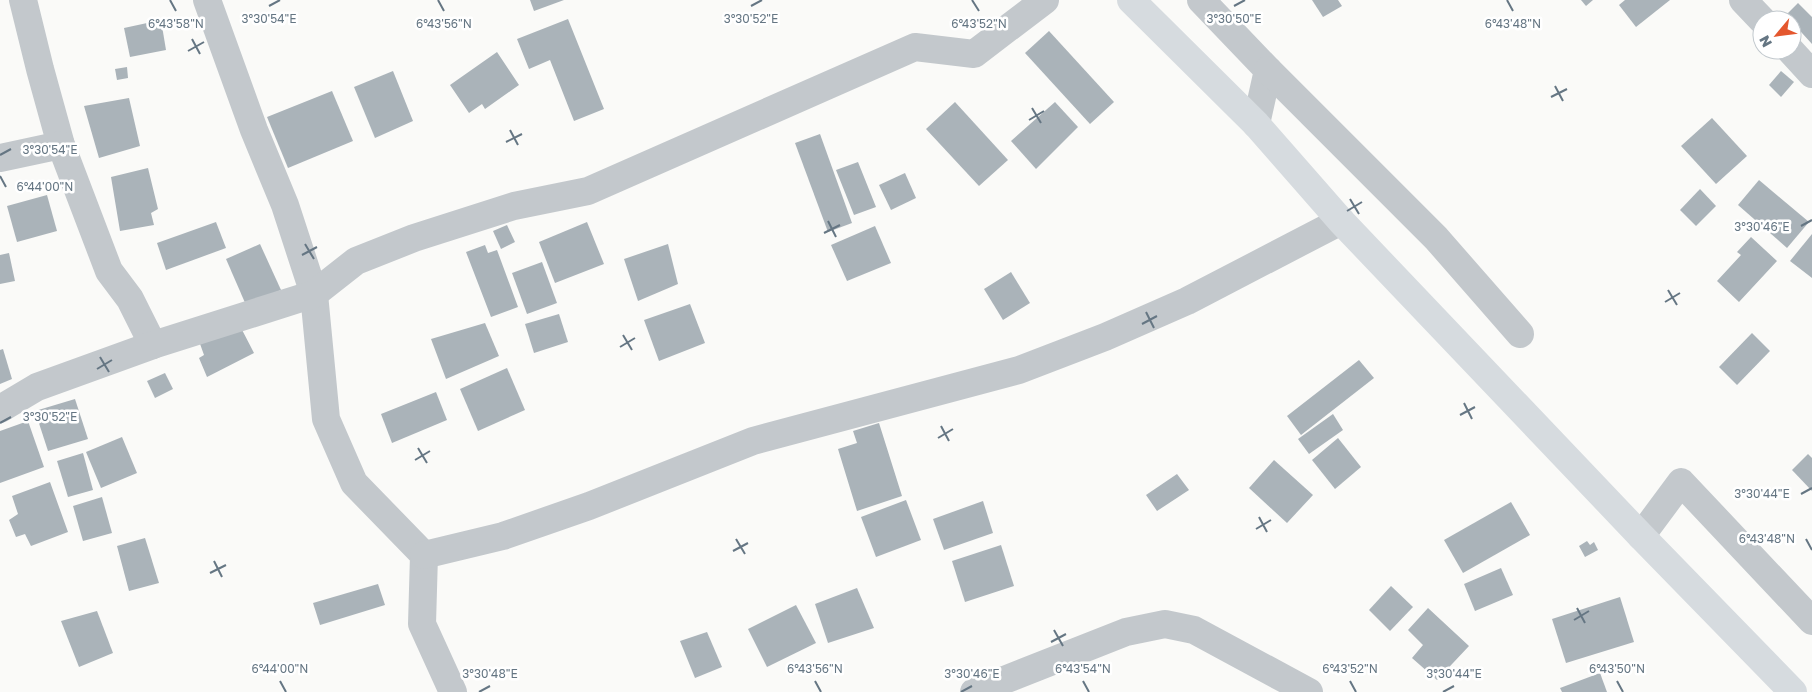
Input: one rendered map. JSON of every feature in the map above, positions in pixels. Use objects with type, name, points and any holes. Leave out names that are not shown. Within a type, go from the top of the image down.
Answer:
[{"type":"street","points":[[23,0],[61,146],[109,271],[130,299],[153,345]]},
{"type":"street","points":[[207,0],[254,130],[285,206],[314,294],[326,419],[354,483],[424,556],[422,624],[453,692]]},
{"type":"street","points":[[0,409],[37,387],[153,345],[314,294],[356,261],[414,238],[514,206],[588,191],[915,47],[974,54],[1045,0]]},
{"type":"street","points":[[1131,0],[1256,124],[1341,221],[1641,536],[1793,692]]},
{"type":"street","points":[[1201,0],[1268,70],[1436,238],[1520,334]]},
{"type":"street","points":[[1743,0],[1752,10]]},
{"type":"street","points":[[1799,60],[1812,74]]},
{"type":"street","points":[[1256,124],[1268,70]]},
{"type":"street","points":[[0,158],[61,146]]},
{"type":"street","points":[[424,556],[503,536],[589,506],[754,441],[1019,370],[1105,337],[1187,301],[1341,221]]},
{"type":"street","points":[[1641,536],[1681,482],[1812,621]]},
{"type":"street","points":[[974,692],[1126,632],[1165,624],[1194,630],[1309,692]]},
{"type":"building","points":[[530,0],[564,0],[534,11]]},
{"type":"building","points":[[1312,0],[1338,0],[1342,6],[1323,17]]},
{"type":"building","points":[[1581,0],[1593,0],[1586,6]]},
{"type":"building","points":[[1625,0],[1670,0],[1636,27],[1619,5]]},
{"type":"building","points":[[1798,3],[1812,17],[1812,44],[1802,33],[1802,10],[1791,10]]},
{"type":"building","points":[[568,19],[604,109],[574,121],[550,60],[529,69],[517,39]]},
{"type":"building","points":[[161,20],[166,50],[130,57],[124,28]]},
{"type":"building","points":[[1049,31],[1114,102],[1090,124],[1025,53]]},
{"type":"building","points":[[497,52],[519,85],[485,109],[482,104],[469,113],[450,85]]},
{"type":"building","points":[[127,67],[128,78],[117,80],[115,69]]},
{"type":"building","points":[[393,71],[413,121],[375,138],[354,87]]},
{"type":"building","points":[[1781,71],[1794,82],[1781,97],[1769,85]]},
{"type":"building","points":[[332,91],[353,141],[288,168],[267,117]]},
{"type":"building","points":[[129,98],[140,146],[99,158],[84,106]]},
{"type":"building","points":[[955,102],[1008,160],[979,186],[926,129]]},
{"type":"building","points":[[1055,102],[1078,127],[1036,169],[1011,141]]},
{"type":"building","points":[[1712,118],[1747,156],[1716,184],[1681,146]]},
{"type":"building","points":[[820,134],[852,223],[828,232],[795,143]]},
{"type":"building","points":[[858,162],[876,207],[854,215],[836,170]]},
{"type":"building","points":[[148,168],[158,209],[151,213],[154,225],[120,231],[111,177]]},
{"type":"building","points":[[905,173],[916,198],[891,210],[879,185]]},
{"type":"building","points":[[1759,180],[1809,222],[1787,248],[1738,205]]},
{"type":"building","points":[[1700,189],[1716,206],[1696,226],[1680,210]]},
{"type":"building","points":[[47,195],[57,231],[17,242],[7,206]]},
{"type":"building","points":[[216,222],[226,248],[166,270],[157,243]]},
{"type":"building","points":[[587,222],[604,264],[555,283],[539,242]]},
{"type":"building","points":[[507,225],[515,242],[501,249],[493,231]]},
{"type":"building","points":[[875,226],[891,263],[847,281],[831,245]]},
{"type":"building","points":[[1812,234],[1812,278],[1790,261]]},
{"type":"building","points":[[1751,237],[1777,261],[1739,302],[1717,281],[1741,255],[1737,252]]},
{"type":"building","points":[[260,244],[281,290],[246,305],[226,259]]},
{"type":"building","points":[[668,244],[678,284],[638,301],[624,259]]},
{"type":"building","points":[[485,245],[488,253],[497,250],[518,307],[491,317],[466,252]]},
{"type":"building","points":[[9,253],[15,281],[0,284],[0,255]]},
{"type":"building","points":[[542,262],[557,303],[527,314],[512,273]]},
{"type":"building","points":[[1011,272],[1030,303],[1003,320],[984,289]]},
{"type":"building","points":[[690,304],[705,343],[659,361],[644,320]]},
{"type":"building","points":[[559,314],[568,342],[534,353],[525,324]]},
{"type":"building","points":[[485,323],[499,356],[446,379],[431,339]]},
{"type":"building","points":[[239,324],[254,353],[207,377],[199,358],[204,355],[199,341]]},
{"type":"building","points":[[1752,333],[1770,351],[1737,385],[1719,367]]},
{"type":"building","points":[[3,349],[12,379],[0,384],[0,350]]},
{"type":"building","points":[[1359,360],[1374,378],[1301,435],[1287,416]]},
{"type":"building","points":[[507,368],[525,410],[478,431],[460,389]]},
{"type":"building","points":[[165,373],[173,389],[155,398],[147,381]]},
{"type":"building","points":[[436,392],[447,420],[392,443],[381,414]]},
{"type":"building","points":[[75,399],[88,439],[48,451],[35,411]]},
{"type":"building","points":[[1333,414],[1343,430],[1309,454],[1298,439]]},
{"type":"building","points":[[28,421],[44,467],[0,483],[0,431]]},
{"type":"building","points":[[879,423],[902,496],[857,511],[838,449],[857,443],[853,431]]},
{"type":"building","points":[[122,437],[137,473],[101,488],[86,452]]},
{"type":"building","points":[[1338,438],[1361,467],[1335,489],[1312,460]]},
{"type":"building","points":[[83,453],[93,490],[68,497],[57,461]]},
{"type":"building","points":[[1808,454],[1812,458],[1812,491],[1792,470]]},
{"type":"building","points":[[1274,460],[1313,495],[1287,523],[1249,488]]},
{"type":"building","points":[[1177,474],[1189,490],[1157,511],[1146,495]]},
{"type":"building","points":[[50,482],[68,532],[31,546],[25,534],[16,537],[9,520],[18,514],[12,496]]},
{"type":"building","points":[[102,497],[112,533],[83,541],[73,506]]},
{"type":"building","points":[[906,500],[921,540],[876,557],[861,517]]},
{"type":"building","points":[[983,501],[993,533],[944,550],[933,519]]},
{"type":"building","points":[[1511,502],[1530,535],[1463,573],[1444,540]]},
{"type":"building","points":[[145,538],[159,583],[129,591],[117,546]]},
{"type":"building","points":[[1587,541],[1590,545],[1594,542],[1598,550],[1585,557],[1579,546]]},
{"type":"building","points":[[1001,545],[1014,586],[965,602],[952,561]]},
{"type":"building","points":[[1501,568],[1513,595],[1475,611],[1464,584]]},
{"type":"building","points":[[378,584],[385,605],[320,625],[313,603]]},
{"type":"building","points":[[1391,586],[1413,607],[1390,631],[1369,610]]},
{"type":"building","points":[[857,588],[874,628],[828,643],[815,604]]},
{"type":"building","points":[[1620,597],[1634,642],[1566,663],[1552,619]]},
{"type":"building","points":[[796,605],[816,643],[767,667],[748,629]]},
{"type":"building","points":[[1428,608],[1469,646],[1437,680],[1412,658],[1423,645],[1408,630]]},
{"type":"building","points":[[97,611],[113,653],[79,667],[61,621]]},
{"type":"building","points":[[707,632],[722,667],[695,678],[680,641]]},
{"type":"building","points":[[1600,673],[1607,692],[1562,692],[1560,688]]}]
